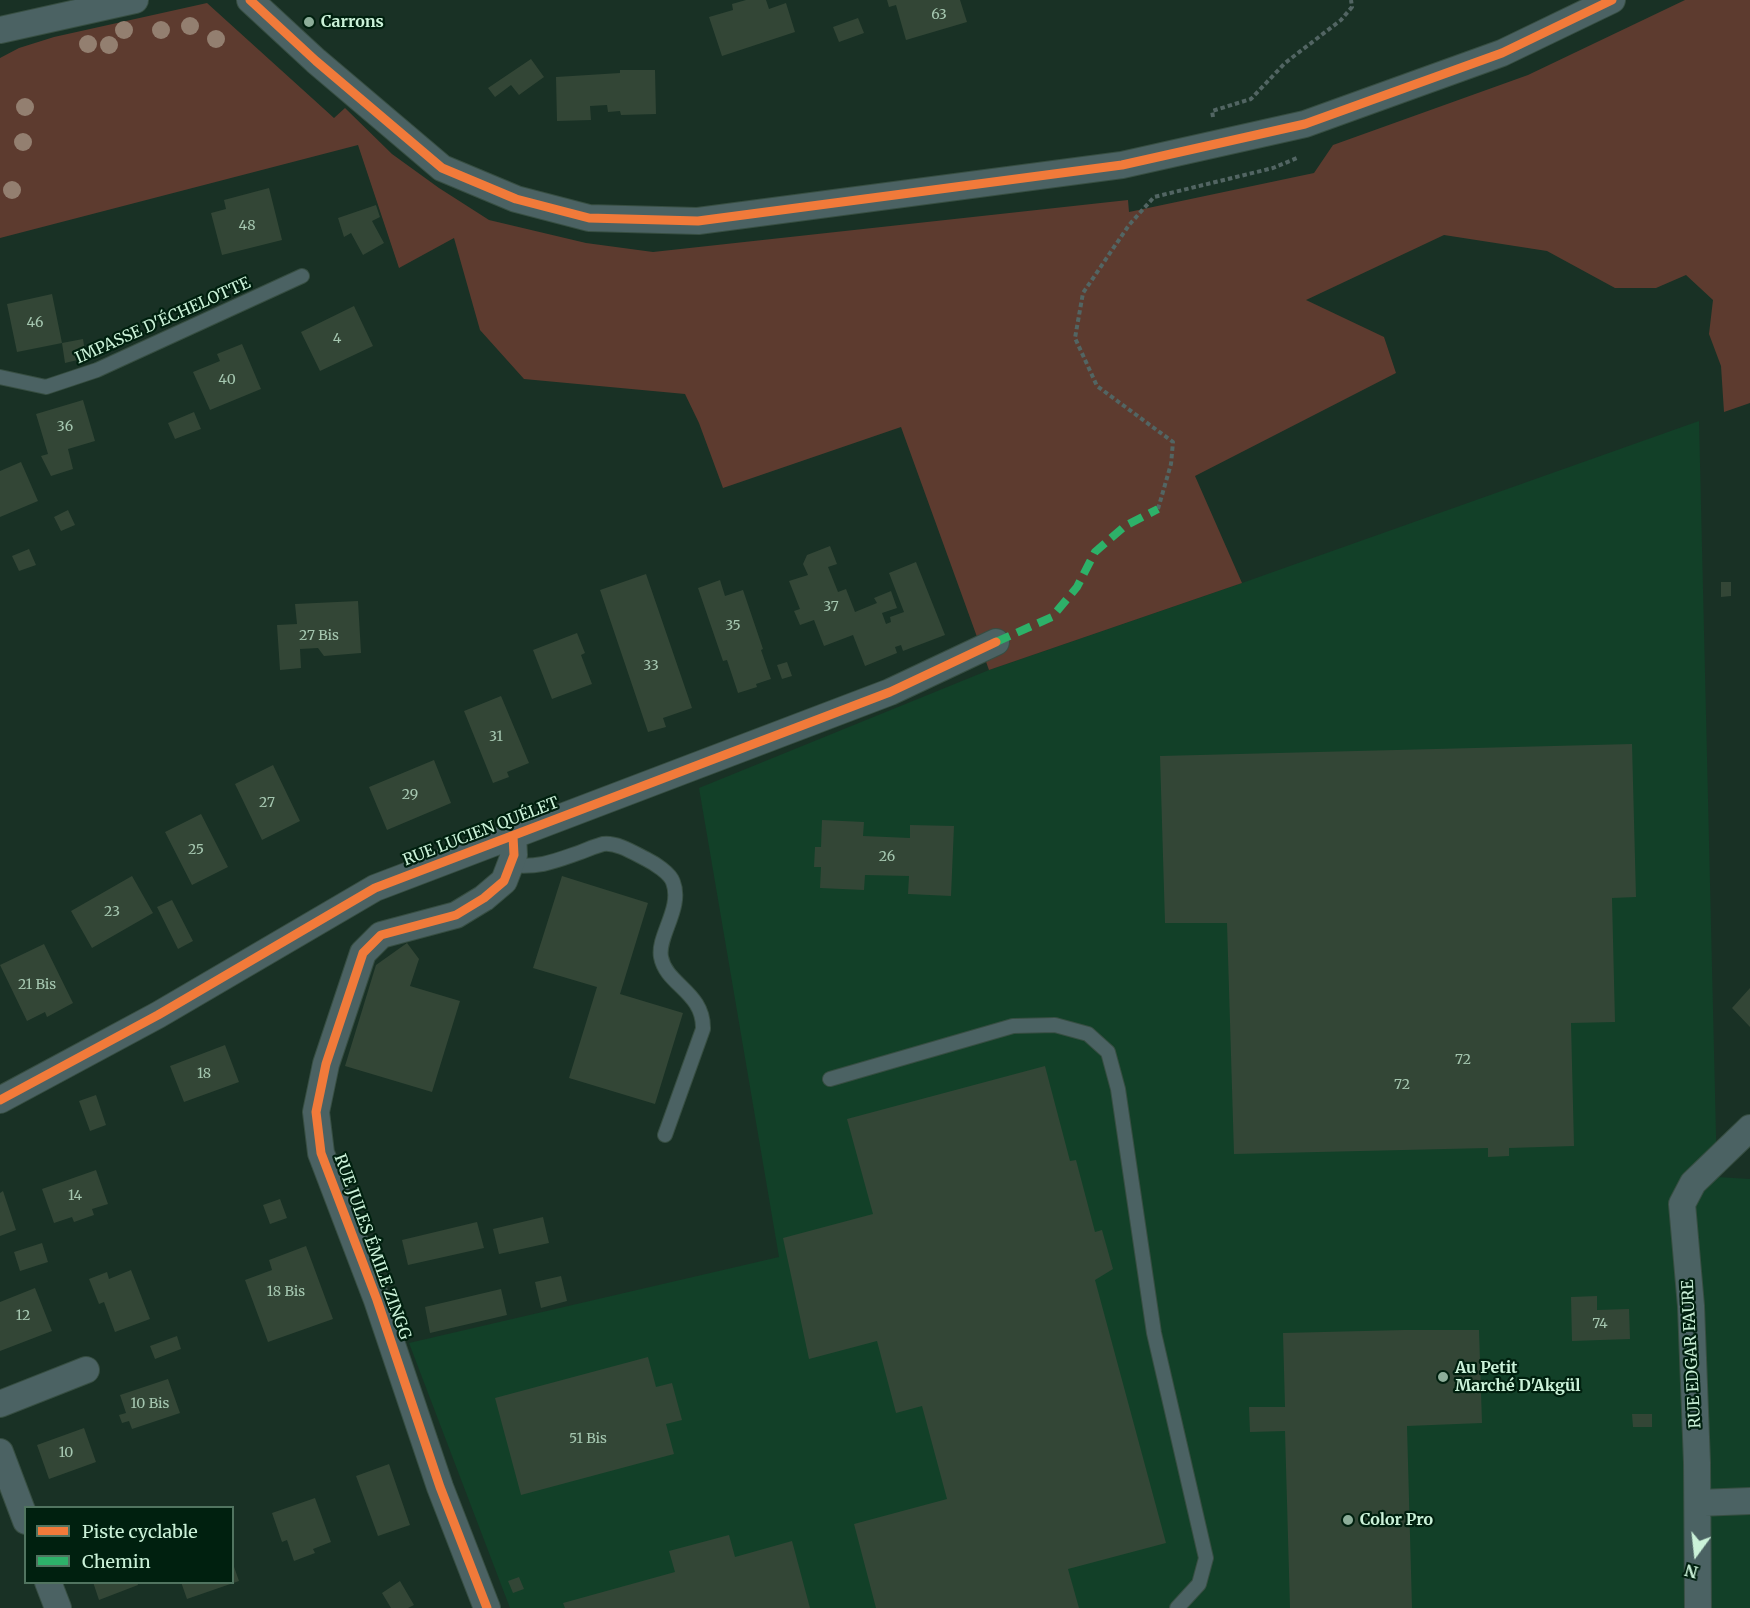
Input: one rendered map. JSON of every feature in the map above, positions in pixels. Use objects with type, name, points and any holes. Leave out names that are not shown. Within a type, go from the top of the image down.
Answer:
[{"type":"street","points":[[0,30],[135,0]]},
{"type":"street","points":[[250,0],[316,61],[442,168],[516,199],[589,218],[698,221],[1122,165],[1305,124],[1502,53],[1612,0]]},
{"type":"street","name":"RUE LUCIEN QUÉLET","points":[[0,1100],[158,1015],[375,888],[891,692],[996,642]]},
{"type":"street","points":[[511,865],[514,855],[513,836]]},
{"type":"street","name":"RUE JULES ÉMILE ZINGG","points":[[487,1608],[440,1486],[377,1300],[321,1153],[316,1112],[326,1064],[363,953],[381,935],[456,915],[484,898],[504,880],[511,865]]},
{"type":"street","name":"RUE EDGAR FAURE","points":[[1698,1608],[1698,1503],[1691,1306],[1682,1204],[1693,1183],[1750,1128]]},
{"type":"street","points":[[0,1404],[86,1370]]},
{"type":"street","points":[[1,1455],[24,1516]]},
{"type":"street","points":[[1698,1503],[1750,1501]]},
{"type":"street","points":[[49,1584],[58,1608]]},
{"type":"lane","name":"IMPASSE D'ÉCHELOTTE","points":[[0,377],[46,387],[97,370],[302,276]]},
{"type":"lane","points":[[511,865],[530,867],[543,865],[604,844],[623,848],[653,862],[673,880],[676,899],[660,954],[664,969],[688,991],[703,1016],[703,1029],[665,1136]]},
{"type":"lane","points":[[830,1079],[1013,1026],[1054,1025],[1088,1034],[1108,1052],[1118,1089],[1154,1333],[1206,1558],[1199,1584],[1177,1608]]},
{"type":"path","points":[[1214,123],[1212,111],[1251,99],[1285,63],[1341,20],[1352,7],[1351,0]]},
{"type":"path","points":[[1158,509],[1171,464],[1173,442],[1097,386],[1075,338],[1083,293],[1129,225],[1154,197],[1273,168]]},
{"type":"shaded area","points":[[1685,0],[1750,0],[1750,403],[1724,412],[1721,366],[1709,334],[1713,300],[1686,275],[1656,288],[1615,288],[1547,251],[1444,235],[1306,300],[1384,337],[1396,373],[1195,476],[1242,583],[989,670],[901,427],[723,488],[699,423],[685,394],[524,379],[480,330],[454,238],[399,268],[358,145],[0,238],[0,58],[19,48],[54,37],[207,3],[334,118],[345,108],[392,154],[489,220],[586,243],[653,252],[1128,200],[1129,212],[1314,173],[1333,145],[1528,75]]},
{"type":"shaded area","points":[[1699,421],[1717,1177],[1750,1179],[1750,1608],[510,1608],[409,1343],[779,1257],[699,788],[989,670]]},
{"type":"building","points":[[746,0],[766,0],[769,9],[786,3],[795,32],[722,56],[709,17],[733,10],[732,4]]},
{"type":"building","points":[[887,0],[960,0],[967,22],[906,40],[896,5],[889,7]]},
{"type":"building","points":[[858,18],[864,33],[839,42],[833,27]]},
{"type":"building","points":[[531,59],[544,77],[519,95],[511,85],[495,97],[488,88]]},
{"type":"building","points":[[620,70],[655,70],[656,114],[621,115],[620,111],[608,112],[607,105],[590,106],[591,120],[557,121],[556,77],[620,73]]},
{"type":"building","points":[[269,188],[282,240],[222,255],[211,213],[226,209],[224,200]]},
{"type":"building","points":[[376,205],[380,217],[372,221],[384,243],[363,255],[351,233],[344,237],[338,218]]},
{"type":"building","points":[[52,294],[62,343],[17,352],[7,304]]},
{"type":"building","points":[[354,306],[373,346],[320,371],[301,332]]},
{"type":"building","points":[[83,339],[86,358],[65,363],[62,343]]},
{"type":"building","points":[[242,344],[261,389],[210,410],[193,372],[220,361],[217,354]]},
{"type":"building","points":[[83,400],[95,441],[68,449],[73,469],[51,476],[41,456],[48,454],[36,414]]},
{"type":"building","points":[[194,412],[201,429],[175,439],[168,423]]},
{"type":"building","points":[[21,462],[38,501],[0,517],[0,471]]},
{"type":"building","points":[[68,510],[75,525],[61,531],[54,517]]},
{"type":"building","points":[[830,546],[837,564],[828,567],[838,592],[846,589],[855,612],[877,603],[874,598],[891,591],[897,608],[882,613],[886,624],[891,622],[890,617],[904,612],[889,573],[916,562],[945,635],[903,651],[901,645],[895,647],[897,653],[865,666],[853,635],[824,646],[814,620],[800,625],[794,611],[800,609],[789,581],[808,575],[803,564],[807,555]]},
{"type":"building","points":[[29,549],[36,565],[19,571],[12,556]]},
{"type":"building","points":[[646,574],[692,708],[663,718],[666,727],[648,732],[600,590]]},
{"type":"building","points":[[720,580],[725,596],[743,590],[771,679],[756,684],[757,687],[738,693],[727,660],[723,661],[698,588]]},
{"type":"building","points":[[1721,582],[1731,582],[1731,596],[1721,597]]},
{"type":"building","points":[[358,601],[361,653],[324,656],[318,648],[300,649],[301,668],[280,670],[277,625],[297,624],[295,604]]},
{"type":"building","points":[[577,633],[585,653],[581,655],[592,684],[552,699],[533,650]]},
{"type":"building","points":[[787,662],[792,676],[782,679],[777,665]]},
{"type":"building","points":[[501,696],[529,763],[507,772],[509,777],[493,783],[464,711]]},
{"type":"building","points":[[1632,744],[1636,897],[1612,898],[1615,1022],[1571,1023],[1574,1146],[1509,1148],[1509,1156],[1488,1157],[1488,1148],[1234,1154],[1227,923],[1165,923],[1160,756]]},
{"type":"building","points":[[434,760],[451,803],[387,830],[369,787]]},
{"type":"building","points":[[273,765],[300,821],[262,840],[235,784]]},
{"type":"building","points":[[201,814],[228,867],[192,885],[165,832]]},
{"type":"building","points":[[822,820],[864,822],[863,836],[910,838],[910,825],[954,826],[951,896],[908,894],[909,876],[865,875],[864,890],[820,888],[821,867],[814,867],[815,847],[821,847]]},
{"type":"building","points":[[132,876],[153,913],[92,948],[71,911]]},
{"type":"building","points":[[562,876],[648,903],[620,994],[683,1013],[655,1104],[569,1078],[597,987],[533,968]]},
{"type":"building","points":[[172,900],[193,941],[178,949],[157,907]]},
{"type":"building","points":[[407,943],[419,959],[410,986],[460,1001],[432,1092],[345,1066],[376,965]]},
{"type":"building","points":[[44,944],[73,1003],[47,1017],[45,1012],[27,1021],[0,965]]},
{"type":"building","points":[[1750,988],[1750,1027],[1732,1008]]},
{"type":"building","points":[[225,1045],[239,1082],[184,1102],[170,1066]]},
{"type":"building","points":[[1045,1066],[1070,1161],[1076,1160],[1095,1232],[1102,1230],[1113,1269],[1095,1280],[1166,1543],[1068,1569],[1079,1608],[876,1608],[854,1524],[947,1499],[922,1406],[896,1413],[877,1341],[809,1359],[783,1238],[873,1214],[847,1119]]},
{"type":"building","points":[[96,1095],[106,1125],[90,1131],[79,1101]]},
{"type":"building","points":[[96,1170],[108,1204],[92,1209],[94,1215],[74,1222],[72,1217],[54,1223],[42,1189]]},
{"type":"building","points":[[3,1191],[16,1230],[0,1236],[0,1193]]},
{"type":"building","points":[[280,1199],[287,1218],[270,1224],[263,1205]]},
{"type":"building","points":[[543,1217],[549,1243],[499,1254],[493,1229]]},
{"type":"building","points":[[477,1222],[484,1248],[408,1265],[402,1240]]},
{"type":"building","points":[[42,1243],[48,1262],[20,1271],[14,1252]]},
{"type":"building","points":[[306,1246],[333,1319],[268,1342],[245,1280],[272,1270],[269,1260]]},
{"type":"building","points":[[131,1270],[150,1319],[115,1332],[104,1302],[99,1304],[89,1279],[107,1272],[109,1279]]},
{"type":"building","points":[[561,1276],[567,1301],[541,1308],[535,1282]]},
{"type":"building","points":[[35,1288],[52,1331],[0,1351],[0,1302]]},
{"type":"building","points":[[501,1289],[507,1315],[430,1333],[425,1307]]},
{"type":"building","points":[[1597,1296],[1597,1310],[1629,1309],[1630,1339],[1572,1341],[1571,1297]]},
{"type":"building","name":"Color Pro","points":[[1479,1330],[1482,1423],[1407,1426],[1412,1608],[1290,1608],[1285,1431],[1250,1432],[1249,1407],[1285,1407],[1283,1333]]},
{"type":"building","points":[[177,1336],[181,1349],[155,1359],[150,1346]]},
{"type":"building","points":[[648,1357],[656,1387],[672,1383],[682,1420],[666,1424],[674,1454],[521,1495],[495,1398]]},
{"type":"building","points":[[168,1379],[180,1413],[132,1429],[129,1421],[122,1423],[119,1415],[126,1413],[120,1395]]},
{"type":"building","points":[[1632,1414],[1652,1414],[1652,1427],[1633,1427]]},
{"type":"building","points":[[84,1428],[96,1462],[49,1479],[37,1445]]},
{"type":"building","points":[[389,1464],[410,1525],[378,1536],[356,1476]]},
{"type":"building","points":[[315,1498],[331,1542],[313,1549],[315,1553],[294,1561],[287,1540],[282,1542],[272,1513]]},
{"type":"building","points":[[729,1535],[735,1557],[792,1541],[810,1608],[565,1608],[563,1603],[675,1572],[669,1551]]},
{"type":"building","points":[[234,1567],[239,1581],[234,1583]]},
{"type":"building","points":[[519,1577],[524,1589],[513,1593],[508,1581]]},
{"type":"building","points":[[400,1581],[414,1605],[408,1608],[391,1608],[382,1593]]},
{"type":"building","points":[[94,1584],[138,1584],[138,1585],[99,1600]]},
{"type":"building","points":[[182,1584],[230,1584],[187,1599]]},
{"type":"marked path","points":[[996,642],[1052,617],[1077,587],[1095,552],[1125,526],[1158,509]]},
{"type":"cycle path","points":[[250,0],[316,61],[442,168],[516,199],[589,218],[698,221],[1122,165],[1305,124],[1502,53],[1612,0]]},
{"type":"cycle path","points":[[0,1100],[158,1015],[375,888],[890,692],[996,642]]},
{"type":"cycle path","points":[[487,1608],[440,1487],[377,1300],[321,1153],[316,1112],[326,1064],[363,953],[381,935],[456,915],[484,898],[504,881],[514,855],[513,836]]},
{"type":"place","name":"Carrons","points":[[309,22]]},
{"type":"place","name":"Au Petit Marché D'Akgül","points":[[1443,1377]]},
{"type":"place","name":"Color Pro","points":[[1348,1520]]}]
